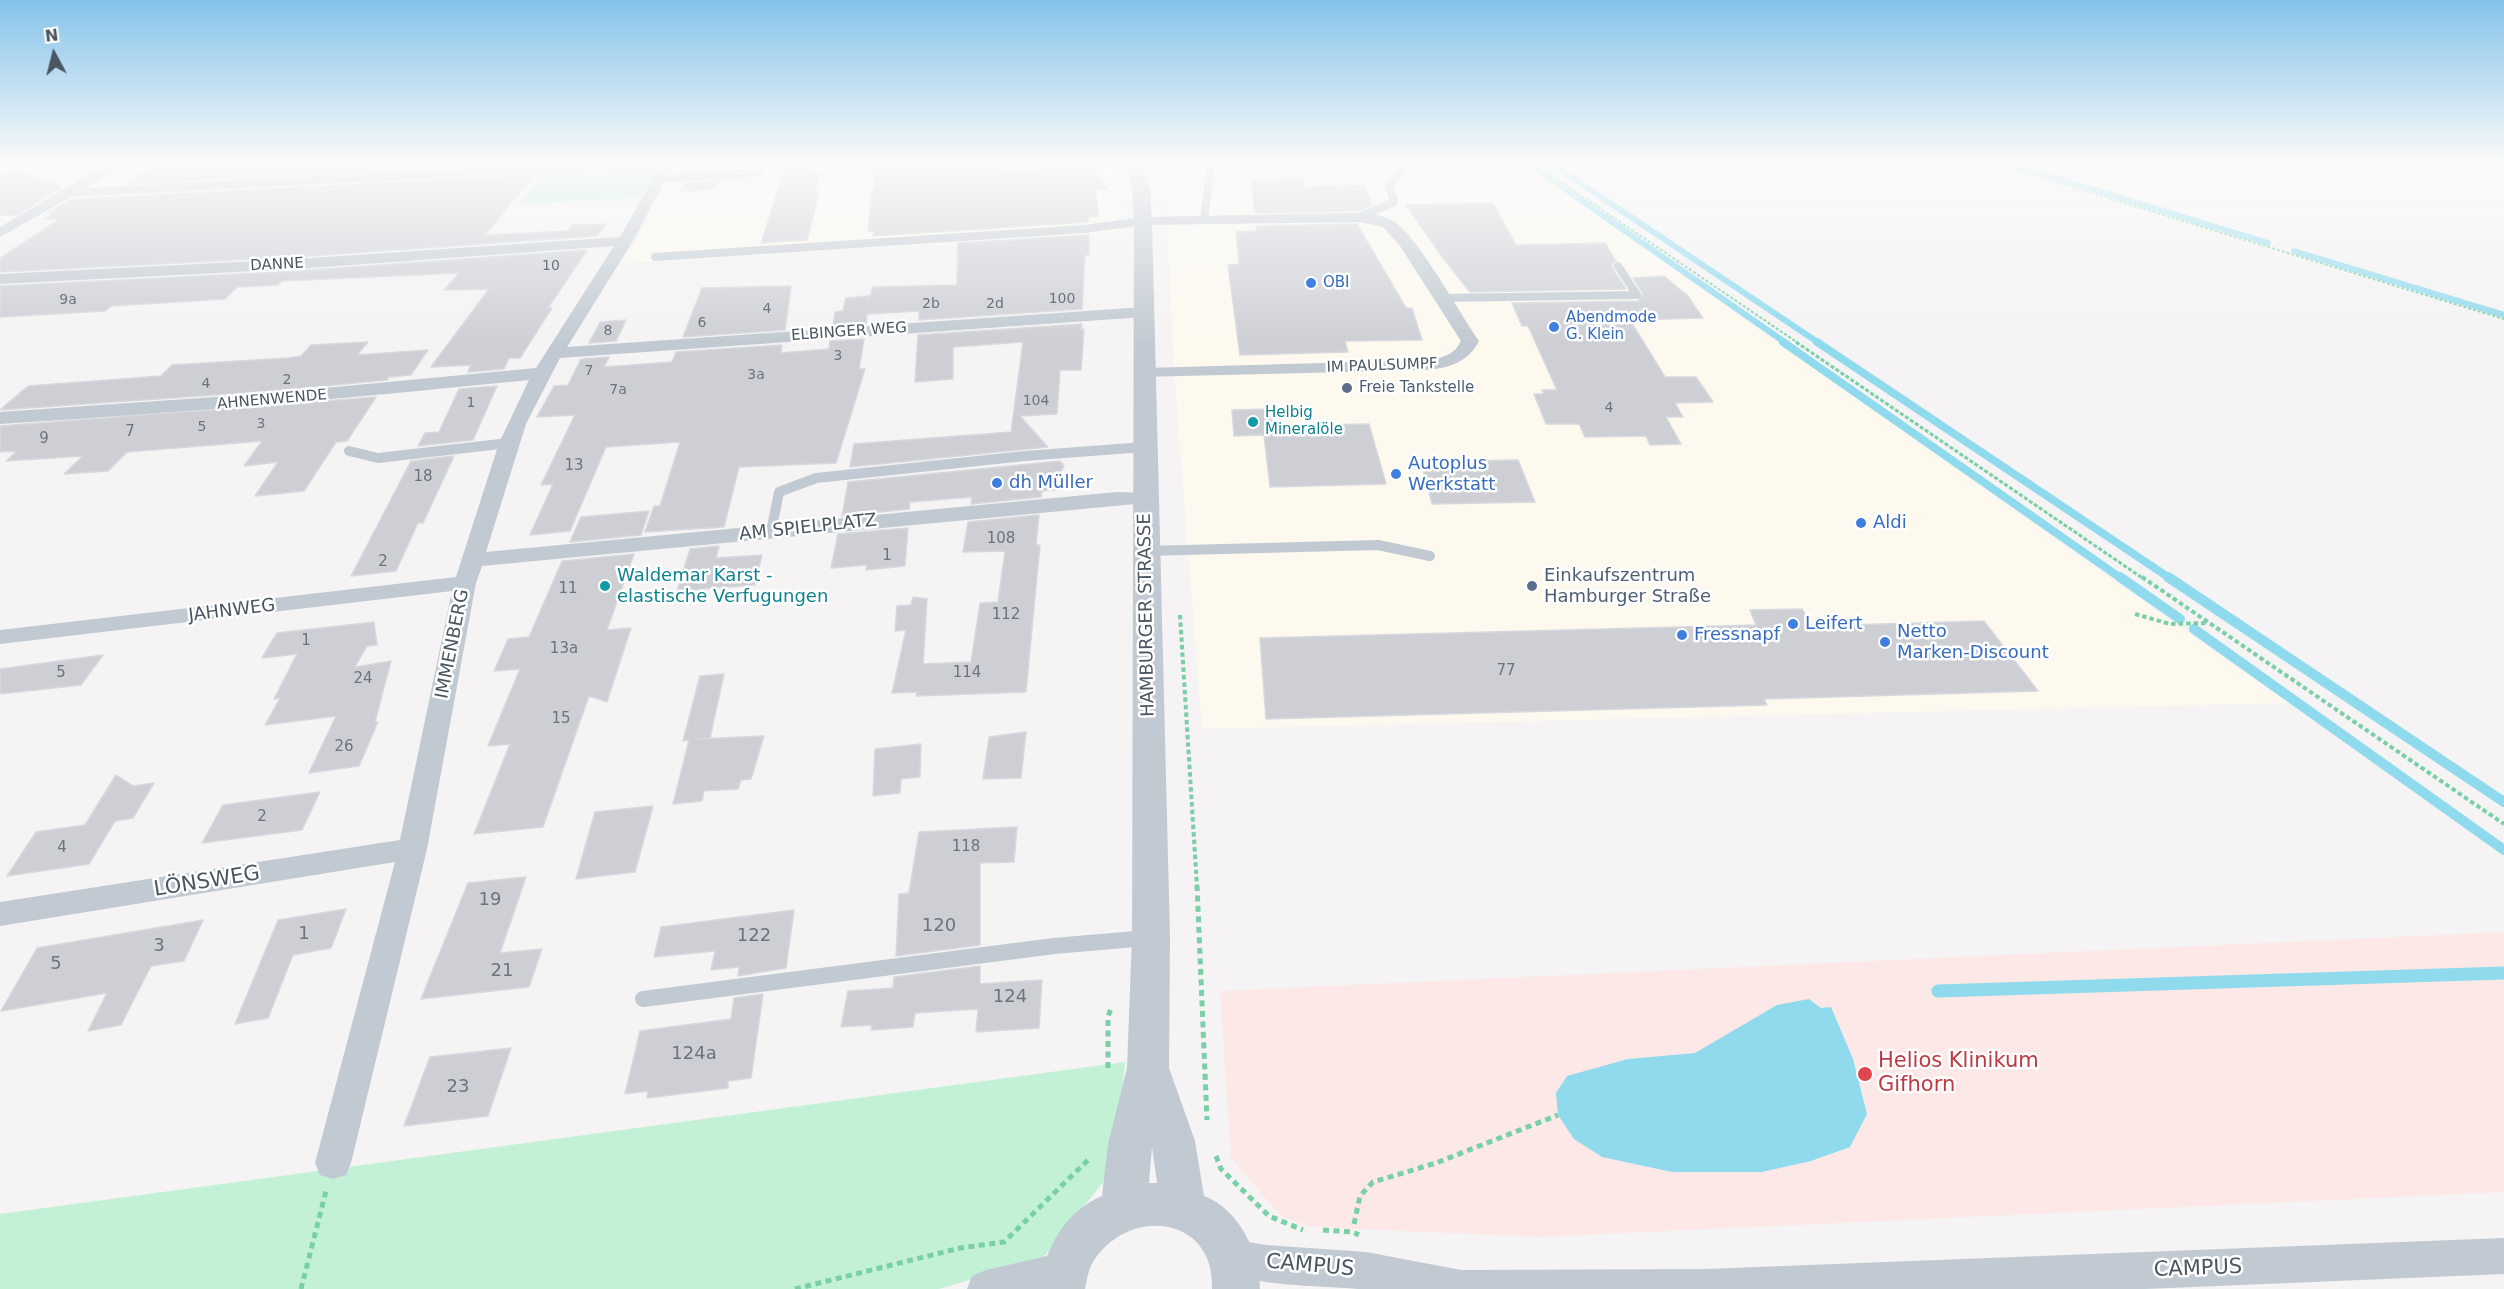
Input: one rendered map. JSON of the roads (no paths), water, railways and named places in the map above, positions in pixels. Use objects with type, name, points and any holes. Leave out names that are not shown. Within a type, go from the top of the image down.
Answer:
[{"type":"street","points":[[0,233],[19,222]]},
{"type":"street","name":"IMMENBERG","points":[[333,1163],[413,849],[471,560],[516,422],[554,353],[636,222]]},
{"type":"street","name":"HAMBURGER STRASSE","points":[[1124,1209],[1130,1143],[1148,1068],[1151,938],[1143,222]]},
{"type":"street","name":"IM PAULSUMPF","points":[[1146,373],[1429,365],[1446,363],[1466,351],[1470,341],[1442,298],[1396,230],[1389,224],[1380,222]]},
{"type":"street","name":"DANNE","points":[[0,279],[319,262],[626,241]]},
{"type":"street","name":"ELBINGER WEG","points":[[554,353],[1144,312]]},
{"type":"street","name":"AHNENWENDE","points":[[0,418],[147,410],[339,394],[543,373]]},
{"type":"street","name":"AM SPIELPLATZ","points":[[471,560],[1146,497]]},
{"type":"street","name":"JAHNWEG","points":[[0,637],[465,583]]},
{"type":"street","name":"LÖNSWEG","points":[[0,914],[413,849]]},
{"type":"street","name":"HAMBURGER STRASSE","points":[[1148,1068],[1173,1141],[1183,1208]]},
{"type":"street","points":[[986,1289],[1063,1280],[1077,1245],[1098,1223],[1124,1209],[1163,1203],[1183,1208],[1204,1219],[1221,1235],[1234,1273]]},
{"type":"street","name":"CAMPUS","points":[[1234,1273],[1266,1263],[1365,1271],[1457,1289],[1706,1288],[2504,1256]]},
{"type":"lane","points":[[655,257],[1084,229],[1129,222]]},
{"type":"lane","points":[[1442,298],[1637,295],[1618,266]]},
{"type":"lane","points":[[349,451],[369,457],[385,458],[509,443]]},
{"type":"lane","points":[[771,532],[779,492],[816,478],[1025,456],[1144,447]]},
{"type":"lane","points":[[1146,551],[1378,545],[1430,556]]},
{"type":"lane","points":[[643,999],[1054,946],[1151,938]]},
{"type":"water","points":[[1809,999],[1821,1008],[1831,1007],[1853,1059],[1867,1114],[1850,1147],[1811,1161],[1762,1172],[1672,1172],[1602,1157],[1574,1139],[1558,1115],[1556,1093],[1567,1076],[1628,1059],[1695,1053],[1777,1005]]},
{"type":"waterway","points":[[1613,222],[1786,343]]},
{"type":"waterway","points":[[1639,222],[1819,343]]},
{"type":"waterway","points":[[2200,222],[2268,243]]},
{"type":"waterway","points":[[2294,251],[2504,315]]},
{"type":"waterway","points":[[1783,342],[2122,579]]},
{"type":"waterway","points":[[1817,342],[2171,579]]},
{"type":"waterway","points":[[2120,577],[2180,619]]},
{"type":"waterway","points":[[2168,577],[2504,802]]},
{"type":"waterway","points":[[2194,629],[2504,850]]},
{"type":"waterway","points":[[1938,991],[2504,973]]},
{"type":"place","name":"OBI","points":[[1311,283]]},
{"type":"place","name":"Abendmode G. Klein","points":[[1554,327]]},
{"type":"place","name":"Freie Tankstelle","points":[[1347,388]]},
{"type":"place","name":"Helbig Mineralöle","points":[[1253,422]]},
{"type":"place","name":"Autoplus Werkstatt","points":[[1396,474]]},
{"type":"place","name":"dh Müller","points":[[997,483]]},
{"type":"place","name":"Aldi","points":[[1861,523]]},
{"type":"place","name":"Waldemar Karst - elastische Verfugungen","points":[[605,586]]},
{"type":"place","name":"Einkaufszentrum Hamburger Straße","points":[[1532,586]]},
{"type":"place","name":"Leifert","points":[[1793,624]]},
{"type":"place","name":"Fressnapf","points":[[1682,635]]},
{"type":"place","name":"Netto Marken-Discount","points":[[1885,642]]},
{"type":"place","name":"Helios Klinikum Gifhorn","points":[[1865,1074]]}]
